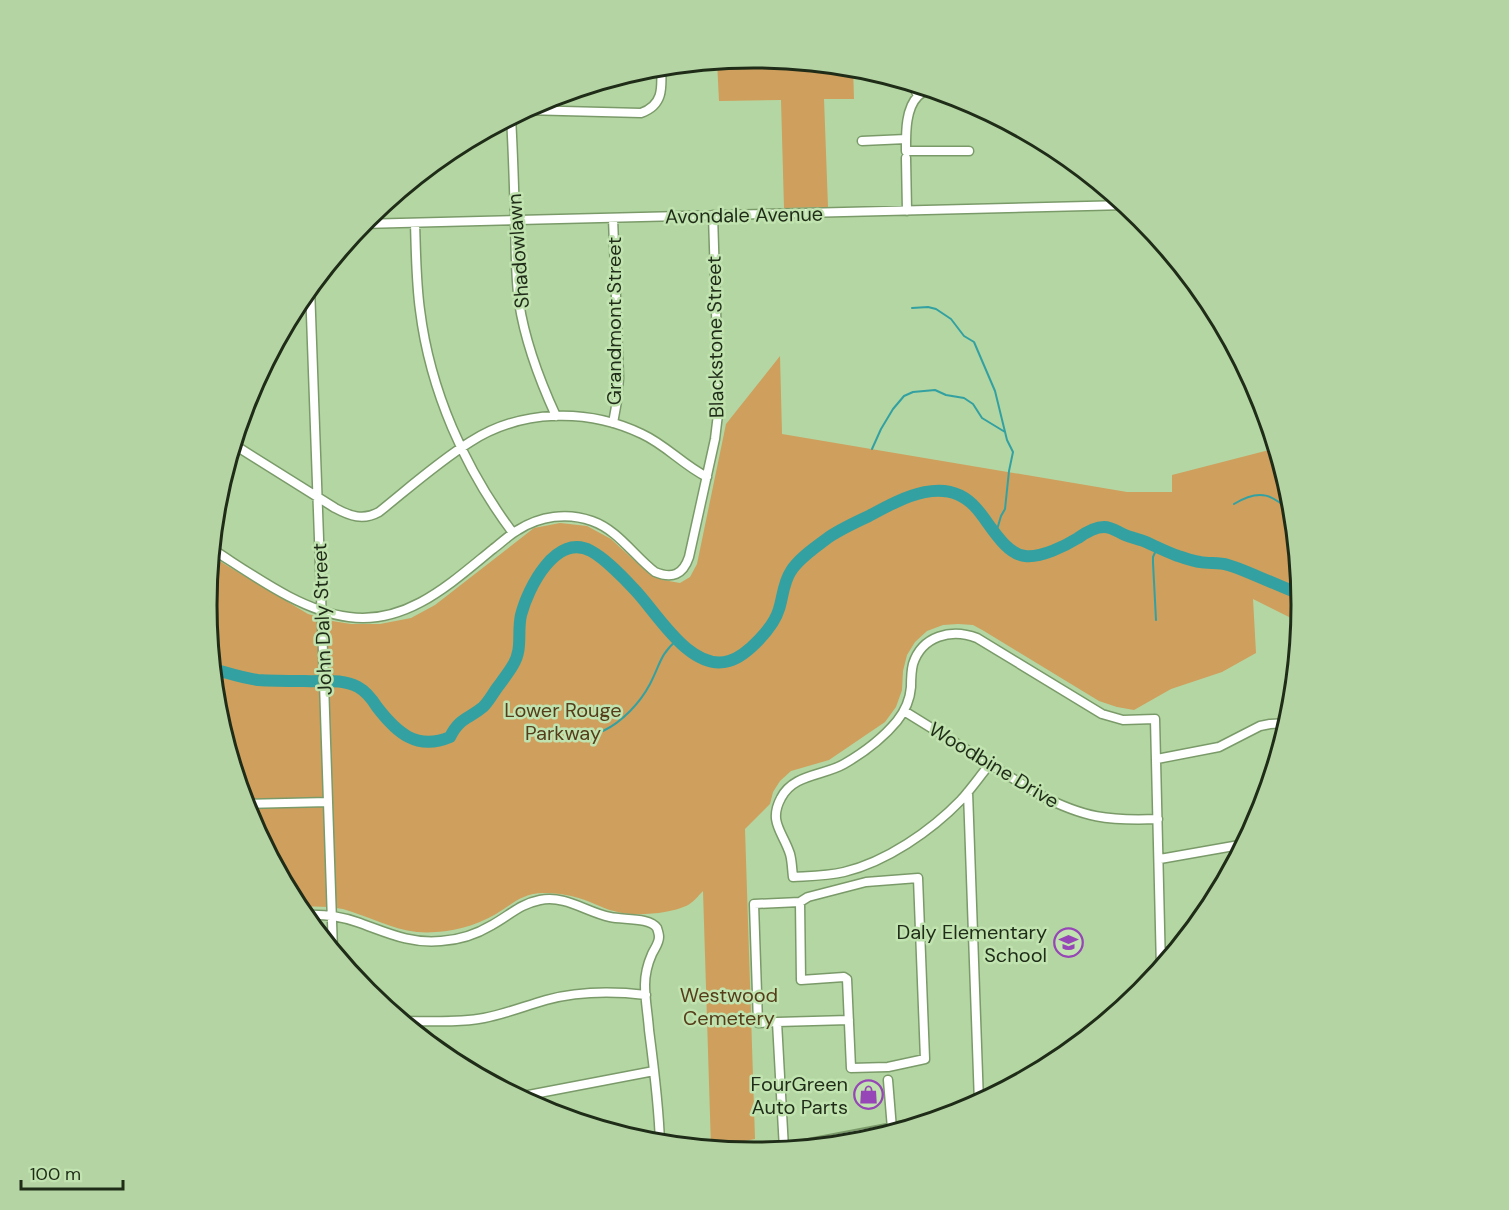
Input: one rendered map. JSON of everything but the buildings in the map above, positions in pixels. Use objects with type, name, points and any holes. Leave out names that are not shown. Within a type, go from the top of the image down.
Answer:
[{"type":"street","points":[[544,111],[641,113],[658,100],[661,76]]},
{"type":"street","points":[[921,94],[910,112],[906,152],[969,151]]},
{"type":"street","name":"Shadowlawn","points":[[511,126],[516,281],[523,324],[537,371],[556,416]]},
{"type":"street","points":[[862,141],[906,139]]},
{"type":"street","points":[[906,158],[907,211]]},
{"type":"street","name":"Avondale Avenue","points":[[375,224],[1114,205]]},
{"type":"street","name":"Blackstone Street","points":[[513,534],[547,517],[581,518],[609,530],[657,573],[674,575],[681,571],[687,563],[707,477],[719,391],[713,215]]},
{"type":"street","name":"Grandmont Street","points":[[613,218],[619,378],[618,401],[613,423]]},
{"type":"street","points":[[220,554],[304,605],[342,616],[383,617],[423,602],[513,534],[485,494],[462,448],[440,394],[425,341],[418,290],[415,223]]},
{"type":"street","name":"John Daly Street","points":[[311,302],[333,938]]},
{"type":"street","points":[[241,449],[351,516],[360,518],[379,512],[481,435],[530,419],[556,416],[587,417],[613,423],[656,441],[707,477]]},
{"type":"street","points":[[990,764],[960,801],[904,845],[880,858],[841,873],[793,877],[790,854],[776,821],[777,808],[783,794],[798,780],[831,771],[855,757],[886,733],[904,711],[910,695],[912,667],[919,653],[937,637],[957,633],[968,635],[977,638],[1102,714],[1123,720],[1155,719],[1161,957]]},
{"type":"street","name":"Woodbine Drive","points":[[904,711],[1038,794],[1075,811],[1111,820],[1158,819]]},
{"type":"street","points":[[1157,759],[1220,747],[1260,726],[1279,724]]},
{"type":"street","points":[[968,792],[979,1093]]},
{"type":"street","points":[[255,804],[327,802]]},
{"type":"street","points":[[1160,859],[1236,846]]},
{"type":"street","points":[[800,902],[801,980],[844,977],[847,979],[849,1020],[851,1068],[888,1067],[925,1059],[918,878],[866,882],[808,897],[800,902],[754,904],[758,1023],[849,1020]]},
{"type":"street","points":[[316,915],[332,916],[357,922],[400,938],[416,941],[462,938],[492,925],[522,905],[538,900],[567,901],[611,917],[653,923],[659,937],[646,976],[646,995],[660,1134]]},
{"type":"street","points":[[414,1020],[482,1019],[546,1000],[584,993],[609,992],[646,995]]},
{"type":"street","points":[[777,1022],[784,1141]]},
{"type":"street","points":[[532,1094],[654,1071]]},
{"type":"street","points":[[888,1080],[893,1124]]},
{"type":"green space","points":[[717,69],[790,69],[853,77],[854,99],[824,99],[828,207],[784,208],[781,100],[719,101]]},
{"type":"green space","name":"Lower Rouge Parkway","points":[[780,356],[782,434],[1127,492],[1172,492],[1172,475],[1269,450],[1282,500],[1291,570],[1292,605],[1292,618],[1253,599],[1256,653],[1222,672],[1171,689],[1134,710],[1099,701],[973,625],[943,625],[927,631],[915,642],[907,655],[902,690],[896,707],[885,722],[829,760],[791,771],[780,781],[773,792],[770,804],[745,829],[755,1139],[741,1142],[711,1140],[703,891],[686,906],[650,914],[622,913],[571,896],[536,893],[518,900],[477,923],[437,932],[407,930],[338,908],[310,906],[272,843],[258,811],[235,744],[222,675],[217,605],[219,561],[308,614],[351,624],[380,624],[411,618],[435,605],[534,528],[560,523],[587,526],[611,539],[649,574],[663,580],[680,583],[690,577],[697,564],[726,424]]},
{"type":"waterway","points":[[912,308],[936,309],[951,319],[964,336],[974,342],[995,391],[1007,440],[1013,452],[1005,509],[996,533]]},
{"type":"waterway","points":[[872,449],[893,409],[904,396],[913,392],[935,390],[946,395],[964,398],[973,404],[982,418],[1005,432]]},
{"type":"waterway","points":[[222,671],[258,680],[331,681],[352,684],[367,693],[400,732],[418,741],[438,741],[450,737],[461,722],[483,707],[510,670],[518,653],[521,615],[530,591],[546,566],[566,549],[578,547],[591,551],[608,563],[643,599],[675,638],[701,658],[715,662],[729,661],[751,647],[772,624],[779,609],[788,576],[794,566],[808,553],[838,531],[896,502],[924,492],[952,492],[965,498],[977,509],[1004,544],[1025,556],[1053,551],[1087,532],[1107,527],[1174,554],[1203,563],[1224,564],[1292,591]]},
{"type":"waterway","points":[[1234,504],[1259,495],[1273,498],[1283,505]]},
{"type":"waterway","points":[[1156,620],[1153,557],[1157,548]]},
{"type":"waterway","points":[[603,731],[617,723],[636,705],[650,684],[664,655],[677,640]]},
{"type":"place","name":"Daly Elementary School","points":[[1068,943]]},
{"type":"place","name":"FourGreen Auto Parts","points":[[869,1095]]},
{"type":"park label","name":"Westwood Cemetery","points":[[729,1006]]}]
